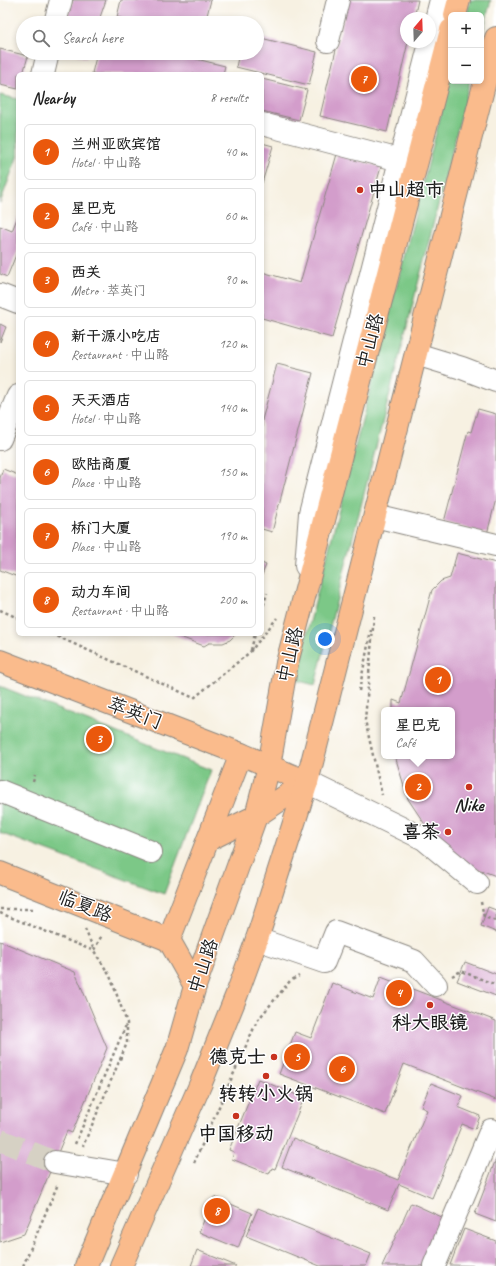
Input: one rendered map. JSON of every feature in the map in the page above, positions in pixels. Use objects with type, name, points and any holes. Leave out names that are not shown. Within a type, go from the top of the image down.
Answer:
[{"type":"main road","points":[[456,12],[459,0]]},
{"type":"main road","points":[[121,1266],[201,1083],[257,939],[306,782],[496,38]]},
{"type":"main road","name":"中山路","points":[[86,1266],[126,1174],[177,1049],[195,986],[256,816],[269,766],[287,663],[409,162],[448,39]]},
{"type":"main road","name":"萃英门","points":[[0,661],[241,754],[306,782]]},
{"type":"main road","points":[[195,986],[169,940],[241,754]]},
{"type":"main road","points":[[208,840],[256,816],[306,782]]},
{"type":"main road","name":"临夏路","points":[[0,873],[169,940]]},
{"type":"street","points":[[57,16],[61,0]]},
{"type":"street","points":[[328,41],[338,0]]},
{"type":"street","points":[[264,125],[409,162],[442,0]]},
{"type":"street","points":[[43,72],[46,60]]},
{"type":"street","points":[[0,295],[16,301]]},
{"type":"street","points":[[416,354],[462,368],[496,381]]},
{"type":"street","points":[[0,439],[16,401]]},
{"type":"street","points":[[375,516],[496,545]]},
{"type":"street","points":[[306,782],[424,839],[477,883]]},
{"type":"street","points":[[0,791],[151,852]]},
{"type":"street","points":[[257,939],[324,962],[336,932],[414,961],[436,986]]},
{"type":"street","points":[[434,1266],[491,1130],[496,1132]]},
{"type":"street","points":[[65,1163],[126,1174]]},
{"type":"path","points":[[264,604],[267,593]]},
{"type":"path","points":[[264,633],[274,620],[304,598]]},
{"type":"path","points":[[0,610],[16,617]]},
{"type":"path","points":[[359,691],[374,616],[365,720],[381,793],[398,827]]},
{"type":"path","points":[[56,636],[194,698],[250,652],[262,636]]},
{"type":"path","points":[[250,652],[254,636]]},
{"type":"path","points":[[0,913],[94,951],[110,976],[127,1023],[127,1043],[65,1163]]},
{"type":"path","points":[[484,917],[496,921]]},
{"type":"path","points":[[194,1163],[257,1021],[290,982],[324,962]]},
{"type":"path","points":[[461,971],[496,985]]},
{"type":"green space","points":[[470,0],[491,0],[484,27],[484,12],[468,12]]},
{"type":"green space","points":[[449,84],[469,84],[315,685],[295,680]]},
{"type":"green space","points":[[0,95],[16,99],[16,160],[0,203]]},
{"type":"green space","points":[[0,686],[211,770],[164,894],[0,833]]},
{"type":"building","points":[[73,0],[106,0],[100,16],[67,16]]},
{"type":"building","points":[[121,0],[211,0],[207,16],[117,16]]},
{"type":"building","points":[[348,0],[418,0],[415,12],[400,12],[400,48],[407,48],[387,132],[320,116]]},
{"type":"building","points":[[264,39],[317,52],[309,85],[264,74],[264,72],[256,72],[236,67],[238,60],[264,60]]},
{"type":"building","points":[[0,49],[16,53],[16,60],[27,60],[24,72],[16,72],[16,89],[0,85]]},
{"type":"building","points":[[95,60],[201,60],[225,66],[224,72],[92,72]]},
{"type":"building","points":[[264,79],[307,90],[299,120],[264,111]]},
{"type":"building","points":[[264,144],[273,146],[264,176]]},
{"type":"building","points":[[337,154],[381,167],[332,338],[264,319],[264,273],[300,283]]},
{"type":"building","points":[[16,221],[16,255],[7,277],[0,274],[0,226],[12,231]]},
{"type":"building","points":[[0,324],[6,327],[0,342]]},
{"type":"building","points":[[277,364],[313,373],[272,532],[264,530],[264,413]]},
{"type":"building","points":[[478,409],[496,414],[496,499],[487,534],[444,522],[468,431],[471,432]]},
{"type":"building","points":[[3,469],[16,474],[16,576],[0,570],[0,478]]},
{"type":"building","points":[[457,553],[496,563],[496,876],[478,869],[474,874],[436,841],[408,799],[396,759],[455,759],[455,707],[393,707],[393,700],[401,703],[432,590],[441,581],[450,578]]},
{"type":"building","points":[[177,636],[234,636],[230,640],[223,643],[209,643],[204,646]]},
{"type":"building","points":[[488,907],[496,910],[496,932],[481,926]]},
{"type":"building","points":[[0,941],[75,972],[107,1048],[72,1133],[67,1131],[24,1234],[0,1242]]},
{"type":"building","points":[[465,962],[496,974],[496,996],[457,981]]},
{"type":"building","points":[[381,977],[496,1021],[496,1100],[404,1064],[385,1114],[279,1074],[295,1032],[311,1038],[332,983],[373,999]]},
{"type":"building","points":[[258,1079],[304,1098],[275,1169],[272,1168],[269,1174],[232,1159],[234,1152],[229,1150]]},
{"type":"building","points":[[431,1083],[463,1096],[458,1107],[480,1116],[475,1129],[462,1124],[432,1198],[399,1184],[388,1210],[282,1167],[293,1138],[398,1180],[427,1110],[421,1107]]},
{"type":"building","points":[[496,1159],[496,1222],[475,1214]]},
{"type":"building","points":[[214,1197],[252,1213],[238,1248],[199,1232]]},
{"type":"building","points":[[411,1203],[444,1218],[422,1266],[382,1266]]},
{"type":"building","points":[[258,1208],[371,1254],[366,1266],[320,1266],[246,1236]]},
{"type":"building","points":[[464,1229],[496,1241],[496,1266],[450,1265]]},
{"type":"building","points":[[197,1250],[236,1266],[191,1266]]},
{"type":"tunnel","points":[[0,1140],[55,1162]]},
{"type":"place","name":"桥门大厦","points":[[364,79]]},
{"type":"place","name":"中山超市","points":[[360,190]]},
{"type":"place","name":"兰州亚欧宾馆","points":[[438,680]]},
{"type":"place","name":"西关","points":[[99,739]]},
{"type":"place","name":"星巴克","points":[[418,787]]},
{"type":"place","name":"Nike","points":[[469,787]]},
{"type":"place","name":"喜茶","points":[[448,832]]},
{"type":"place","name":"新干源小吃店","points":[[399,993]]},
{"type":"place","name":"科大眼镜","points":[[430,1005]]},
{"type":"place","name":"德克士","points":[[274,1057]]},
{"type":"place","name":"天天酒店","points":[[297,1057]]},
{"type":"place","name":"欧陆商厦","points":[[342,1069]]},
{"type":"place","name":"转转小火锅","points":[[266,1076]]},
{"type":"place","name":"中国移动","points":[[236,1116]]},
{"type":"place","name":"动力车间","points":[[217,1211]]}]
